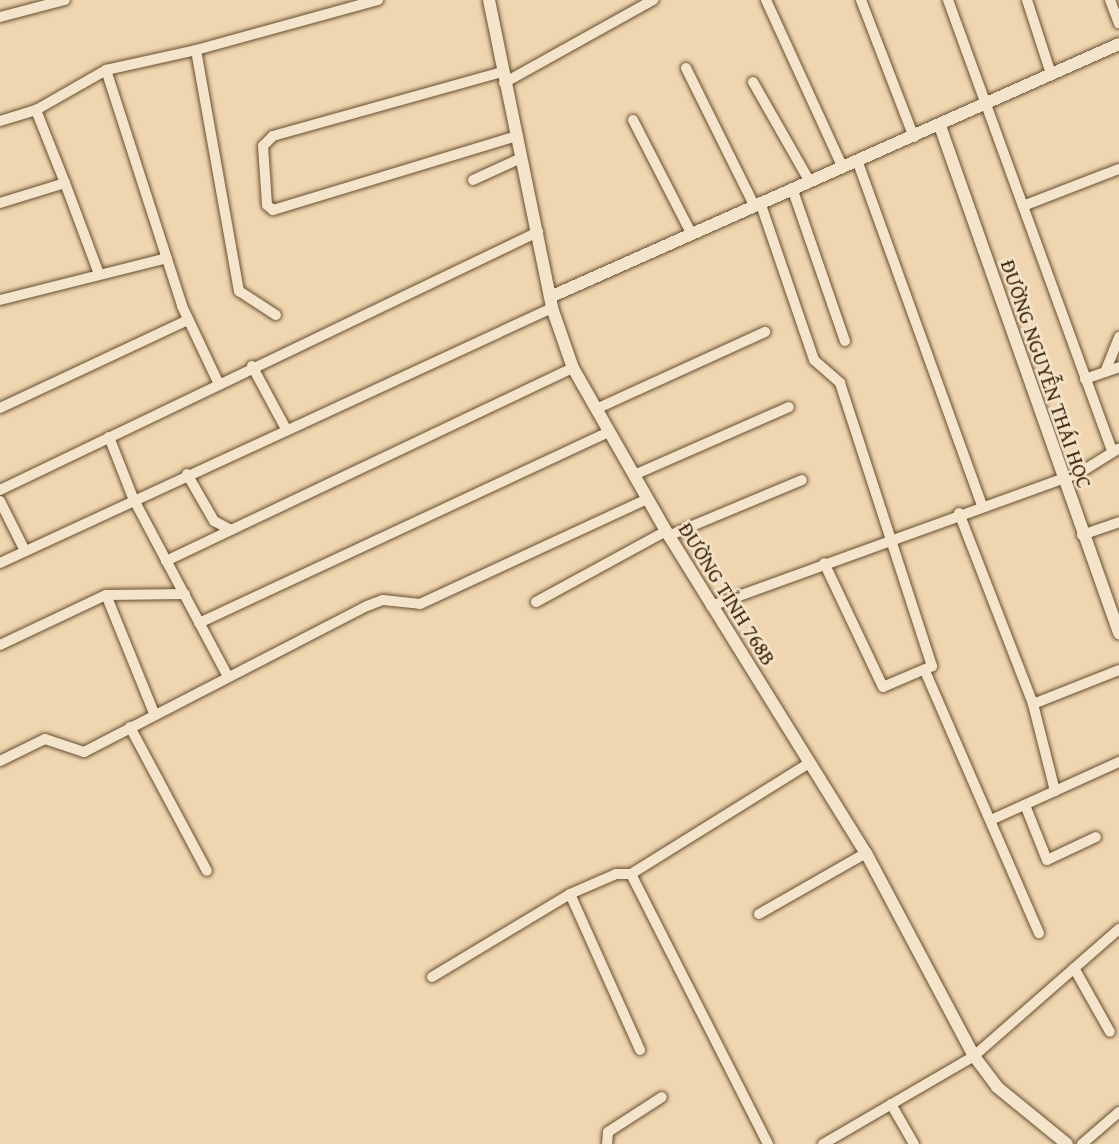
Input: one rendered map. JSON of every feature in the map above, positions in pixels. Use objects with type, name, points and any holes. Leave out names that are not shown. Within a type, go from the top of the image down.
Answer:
[{"type":"street","points":[[0,17],[65,0]]},
{"type":"street","points":[[0,121],[36,110],[106,70],[196,50],[378,0]]},
{"type":"street","name":"ĐƯỜNG TỈNH 768B","points":[[489,0],[551,303],[573,368],[667,534],[866,853],[974,1056],[997,1087],[1067,1144]]},
{"type":"street","points":[[516,136],[273,209],[267,205],[263,146],[273,136],[503,78],[653,0]]},
{"type":"street","points":[[766,0],[842,166]]},
{"type":"street","points":[[861,0],[914,136]]},
{"type":"street","points":[[711,606],[959,513],[1061,479],[1116,450],[1085,379],[948,0]]},
{"type":"street","points":[[1027,0],[1051,74]]},
{"type":"street","points":[[1110,0],[1119,23]]},
{"type":"street","points":[[0,563],[551,303],[691,233],[809,180],[940,126],[1119,44]]},
{"type":"street","points":[[196,50],[239,291],[276,315]]},
{"type":"street","points":[[686,68],[757,204],[814,360],[840,383],[934,658],[925,671],[883,687],[824,563]]},
{"type":"street","points":[[106,70],[188,320],[218,382]]},
{"type":"street","points":[[752,82],[809,180]]},
{"type":"street","points":[[36,110],[99,274]]},
{"type":"street","points":[[633,120],[691,233]]},
{"type":"street","name":"ĐƯỜNG NGUYỄN THÁI HỌC","points":[[940,126],[1061,479],[1119,633]]},
{"type":"street","points":[[473,180],[521,158]]},
{"type":"street","points":[[857,160],[982,506]]},
{"type":"street","points":[[1023,206],[1119,169]]},
{"type":"street","points":[[0,203],[65,183]]},
{"type":"street","points":[[792,188],[845,341]]},
{"type":"street","points":[[0,490],[218,382],[538,232]]},
{"type":"street","points":[[0,300],[167,258]]},
{"type":"street","points":[[0,408],[188,320]]},
{"type":"street","points":[[596,409],[765,332]]},
{"type":"street","points":[[1105,372],[1119,337]]},
{"type":"street","points":[[253,366],[286,429]]},
{"type":"street","points":[[1085,379],[1119,367]]},
{"type":"street","points":[[166,561],[573,368]]},
{"type":"street","points":[[634,475],[789,407]]},
{"type":"street","points":[[199,623],[610,432]]},
{"type":"street","points":[[110,437],[133,498],[227,676]]},
{"type":"street","points":[[187,474],[214,521],[231,530]]},
{"type":"street","points":[[536,602],[667,534],[802,480]]},
{"type":"street","points":[[0,761],[45,739],[84,752],[154,713],[367,606],[420,604],[647,499]]},
{"type":"street","points":[[0,501],[25,551]]},
{"type":"street","points":[[959,513],[1033,704],[1055,791]]},
{"type":"street","points":[[1082,535],[1119,522]]},
{"type":"street","points":[[0,645],[106,595],[185,594]]},
{"type":"street","points":[[1106,599],[1119,594]]},
{"type":"street","points":[[106,595],[154,713]]},
{"type":"street","points":[[1033,704],[1119,670]]},
{"type":"street","points":[[925,671],[1039,933]]},
{"type":"street","points":[[130,727],[207,871]]},
{"type":"street","points":[[991,820],[1119,762]]},
{"type":"street","points":[[432,977],[570,894],[615,874],[631,874],[809,763]]},
{"type":"street","points":[[1025,805],[1049,861],[1097,837]]},
{"type":"street","points":[[759,914],[866,853]]},
{"type":"street","points":[[631,874],[768,1144]]},
{"type":"street","points":[[570,894],[640,1050]]},
{"type":"street","points":[[822,1144],[974,1056],[1119,929]]},
{"type":"street","points":[[1074,968],[1110,1032]]},
{"type":"street","points":[[607,1144],[608,1132],[662,1097]]},
{"type":"street","points":[[891,1104],[914,1144]]},
{"type":"street","points":[[1082,1144],[1119,1112]]}]
